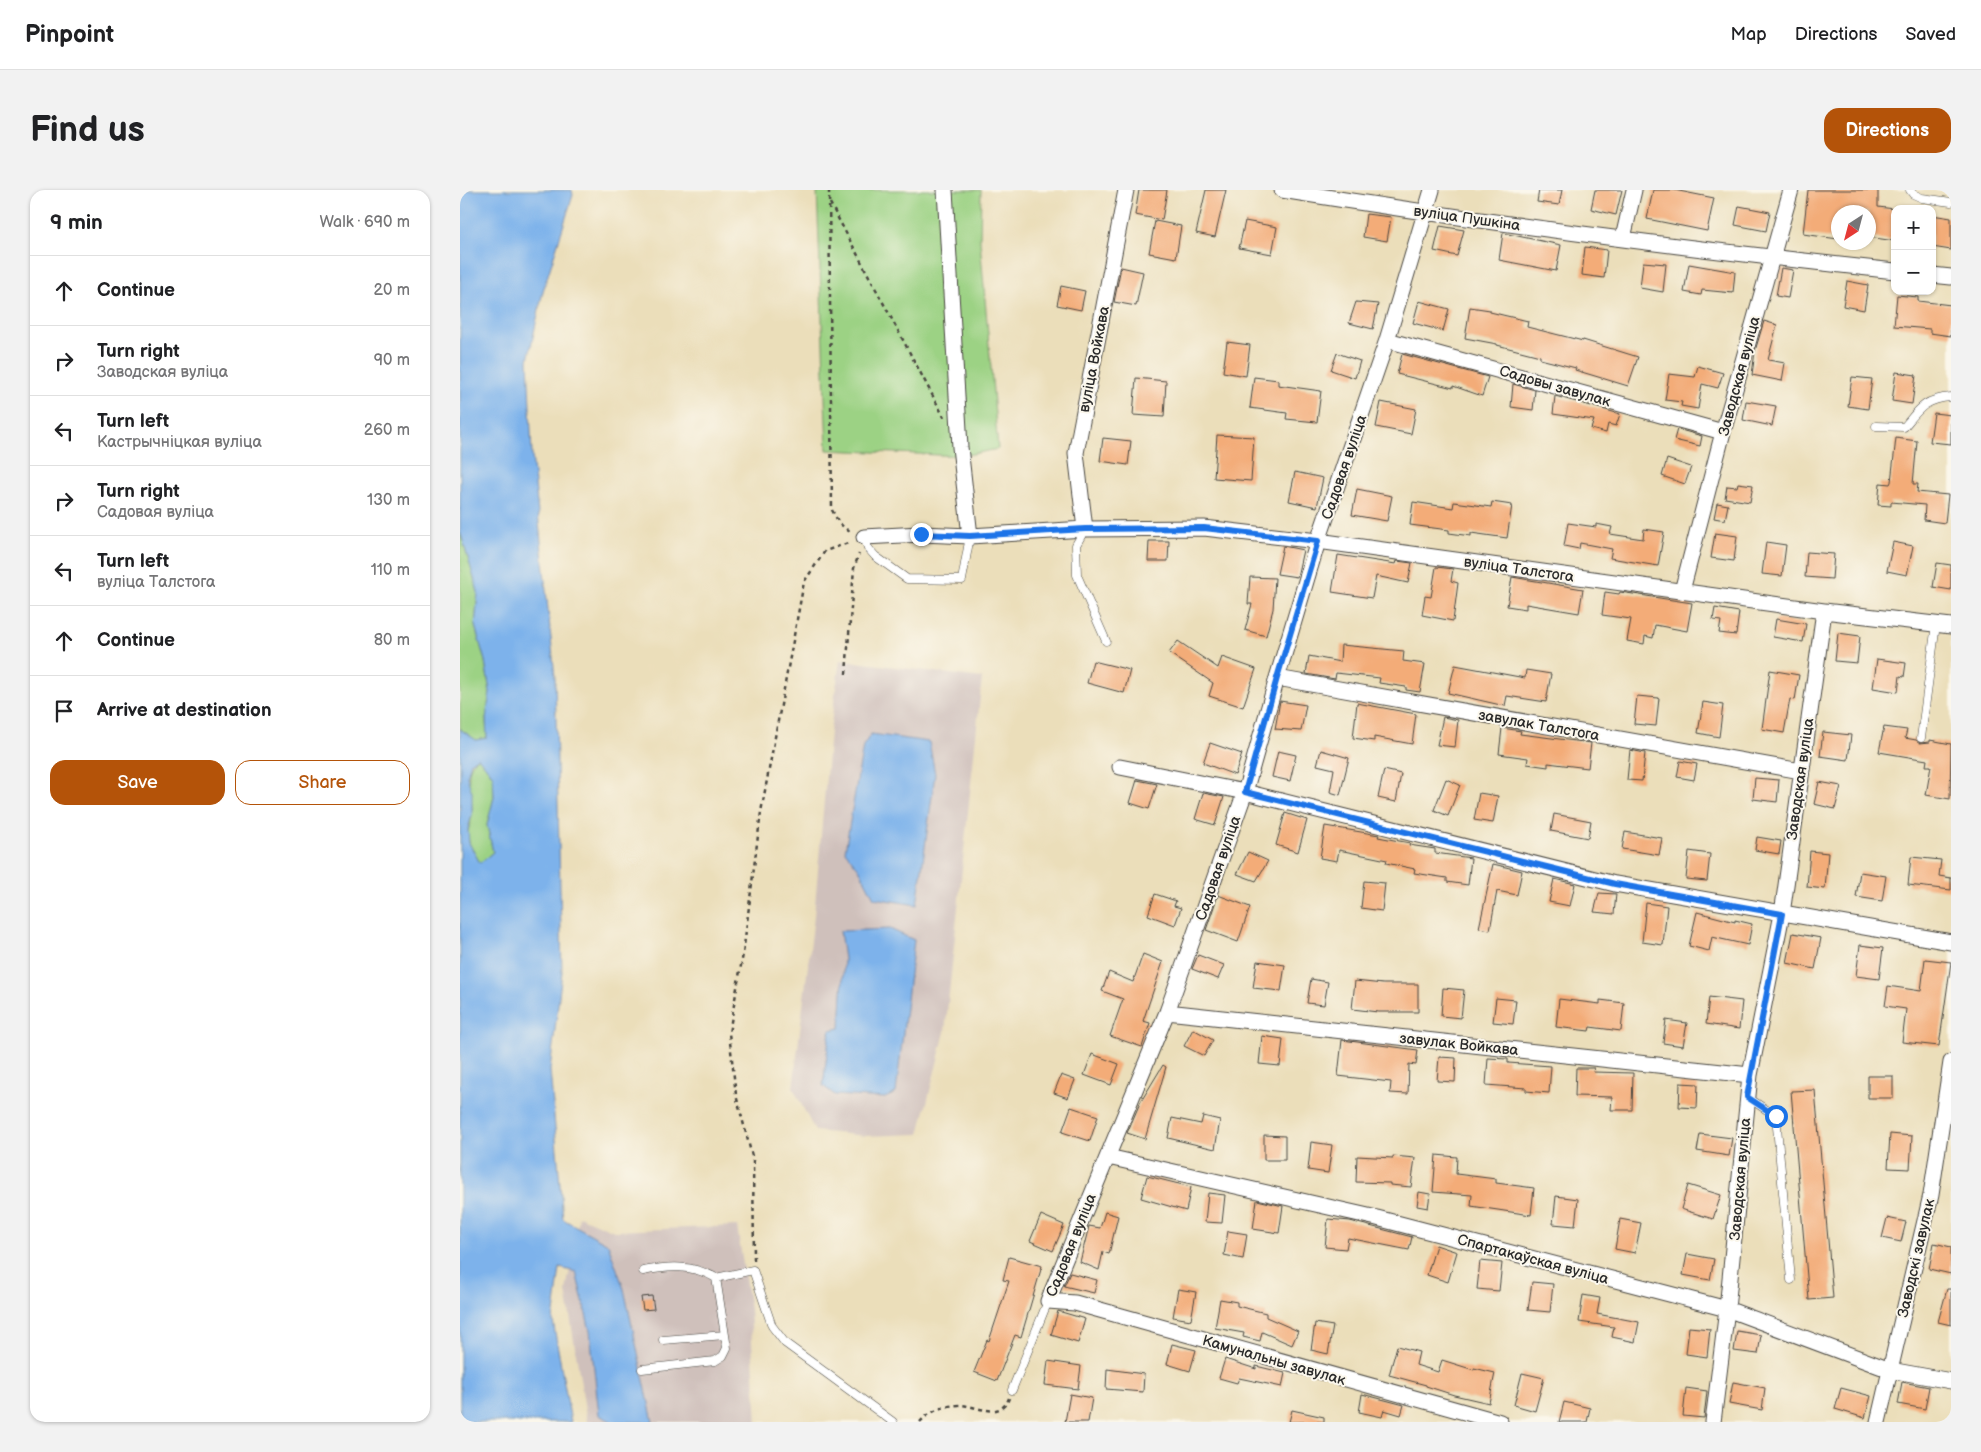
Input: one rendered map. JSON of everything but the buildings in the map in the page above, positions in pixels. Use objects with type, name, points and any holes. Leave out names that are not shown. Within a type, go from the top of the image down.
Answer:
[{"type":"street","points":[[945,190],[960,447],[970,536]]},
{"type":"street","name":"вуліца Войкава","points":[[1085,529],[1076,453],[1126,190]]},
{"type":"street","name":"вуліца Пушкіна","points":[[1282,190],[1425,213],[1771,258],[1891,271]]},
{"type":"street","name":"Садовая вуліца","points":[[1048,1301],[1167,1012],[1245,792],[1318,541],[1388,340],[1432,190]]},
{"type":"street","points":[[1623,238],[1634,190]]},
{"type":"street","name":"Заводская вуліца","points":[[1682,591],[1723,432],[1791,190]]},
{"type":"street","points":[[1936,275],[1951,277]]},
{"type":"street","name":"Садовы завулак","points":[[1388,340],[1723,432]]},
{"type":"street","name":"вуліца Талстога","points":[[866,542],[921,534],[970,536],[1085,529],[1204,528],[1318,541],[1824,611],[1944,625]]},
{"type":"street","name":"Заводская вуліца","points":[[1713,1422],[1727,1310],[1750,1075],[1782,914],[1824,611]]},
{"type":"street","name":"завулак Талстога","points":[[1277,678],[1801,771]]},
{"type":"street","points":[[1120,767],[1245,792],[1615,884],[1951,942]]},
{"type":"street","name":"завулак Войкава","points":[[1167,1012],[1750,1075]]},
{"type":"street","name":"Заводскі завулак","points":[[1878,1422],[1931,1195],[1951,1062]]},
{"type":"street","name":"Спартакаўская вуліца","points":[[1108,1157],[1377,1218],[1727,1310],[1890,1370],[1951,1382]]},
{"type":"street","name":"Камунальны завулак","points":[[1048,1301],[1074,1303],[1500,1422]]},
{"type":"lane","points":[[1910,190],[1912,194],[1922,198],[1951,202]]},
{"type":"lane","points":[[1876,426],[1904,427],[1923,405],[1936,398],[1951,397]]},
{"type":"lane","points":[[1085,529],[1076,545],[1077,575],[1106,641]]},
{"type":"lane","points":[[866,542],[875,556],[907,579],[962,580],[970,536]]},
{"type":"lane","points":[[1921,738],[1944,625]]},
{"type":"lane","points":[[1747,1097],[1776,1116],[1792,1280]]},
{"type":"lane","points":[[643,1271],[669,1266],[691,1268],[708,1273],[716,1278],[753,1270],[772,1326],[784,1343],[893,1422]]},
{"type":"lane","points":[[642,1369],[715,1361],[723,1356],[726,1348],[716,1278]]},
{"type":"lane","name":"Садовая вуліца","points":[[1012,1390],[1048,1301]]},
{"type":"lane","points":[[663,1340],[724,1335]]},
{"type":"path","points":[[828,190],[832,510],[839,523],[850,533],[866,542]]},
{"type":"path","points":[[829,201],[946,420]]},
{"type":"path","points":[[846,674],[854,568],[866,542]]},
{"type":"path","points":[[753,1270],[753,1160],[736,1095],[729,1033],[743,954],[761,812],[804,582],[826,551],[866,542]]},
{"type":"path","points":[[920,1422],[932,1411],[959,1405],[981,1410],[998,1410],[1007,1403],[1012,1390]]},
{"type":"shaded area","points":[[840,660],[982,678],[945,1032],[919,1134],[866,1136],[815,1131],[793,1088],[814,916],[830,731]]},
{"type":"shaded area","points":[[579,1216],[614,1231],[737,1226],[750,1309],[757,1422],[587,1422],[566,1291]]},
{"type":"green space","points":[[817,190],[981,190],[980,241],[998,449],[962,456],[827,450]]},
{"type":"green space","points":[[460,531],[478,592],[475,626],[485,661],[490,692],[486,719],[487,738],[476,740],[460,729]]},
{"type":"green space","points":[[478,757],[493,776],[494,797],[487,825],[493,852],[480,863],[468,839],[472,816],[469,777],[473,763]]},
{"type":"water","points":[[460,190],[572,190],[573,195],[543,291],[528,360],[532,455],[555,677],[562,972],[550,1070],[563,1219],[608,1244],[624,1289],[653,1422],[613,1422],[599,1415],[590,1331],[576,1272],[560,1268],[553,1321],[571,1422],[460,1422],[460,729],[476,740],[487,738],[486,719],[490,692],[485,661],[475,626],[478,592],[460,531]],"holes":[[[478,757],[493,776],[494,797],[487,825],[493,852],[480,863],[469,843],[468,829],[472,815],[472,792],[467,777],[471,762]]]},
{"type":"water","points":[[871,734],[929,742],[935,774],[917,905],[874,898],[859,869],[845,851],[863,746]]},
{"type":"water","points":[[890,929],[914,940],[896,1093],[885,1098],[835,1095],[823,1086],[830,1030],[840,1028],[844,959],[840,931]]},
{"type":"route","points":[[921,534],[970,536],[1085,529],[1204,528],[1318,541],[1245,792],[1615,884],[1782,914],[1747,1097],[1776,1116]]}]
